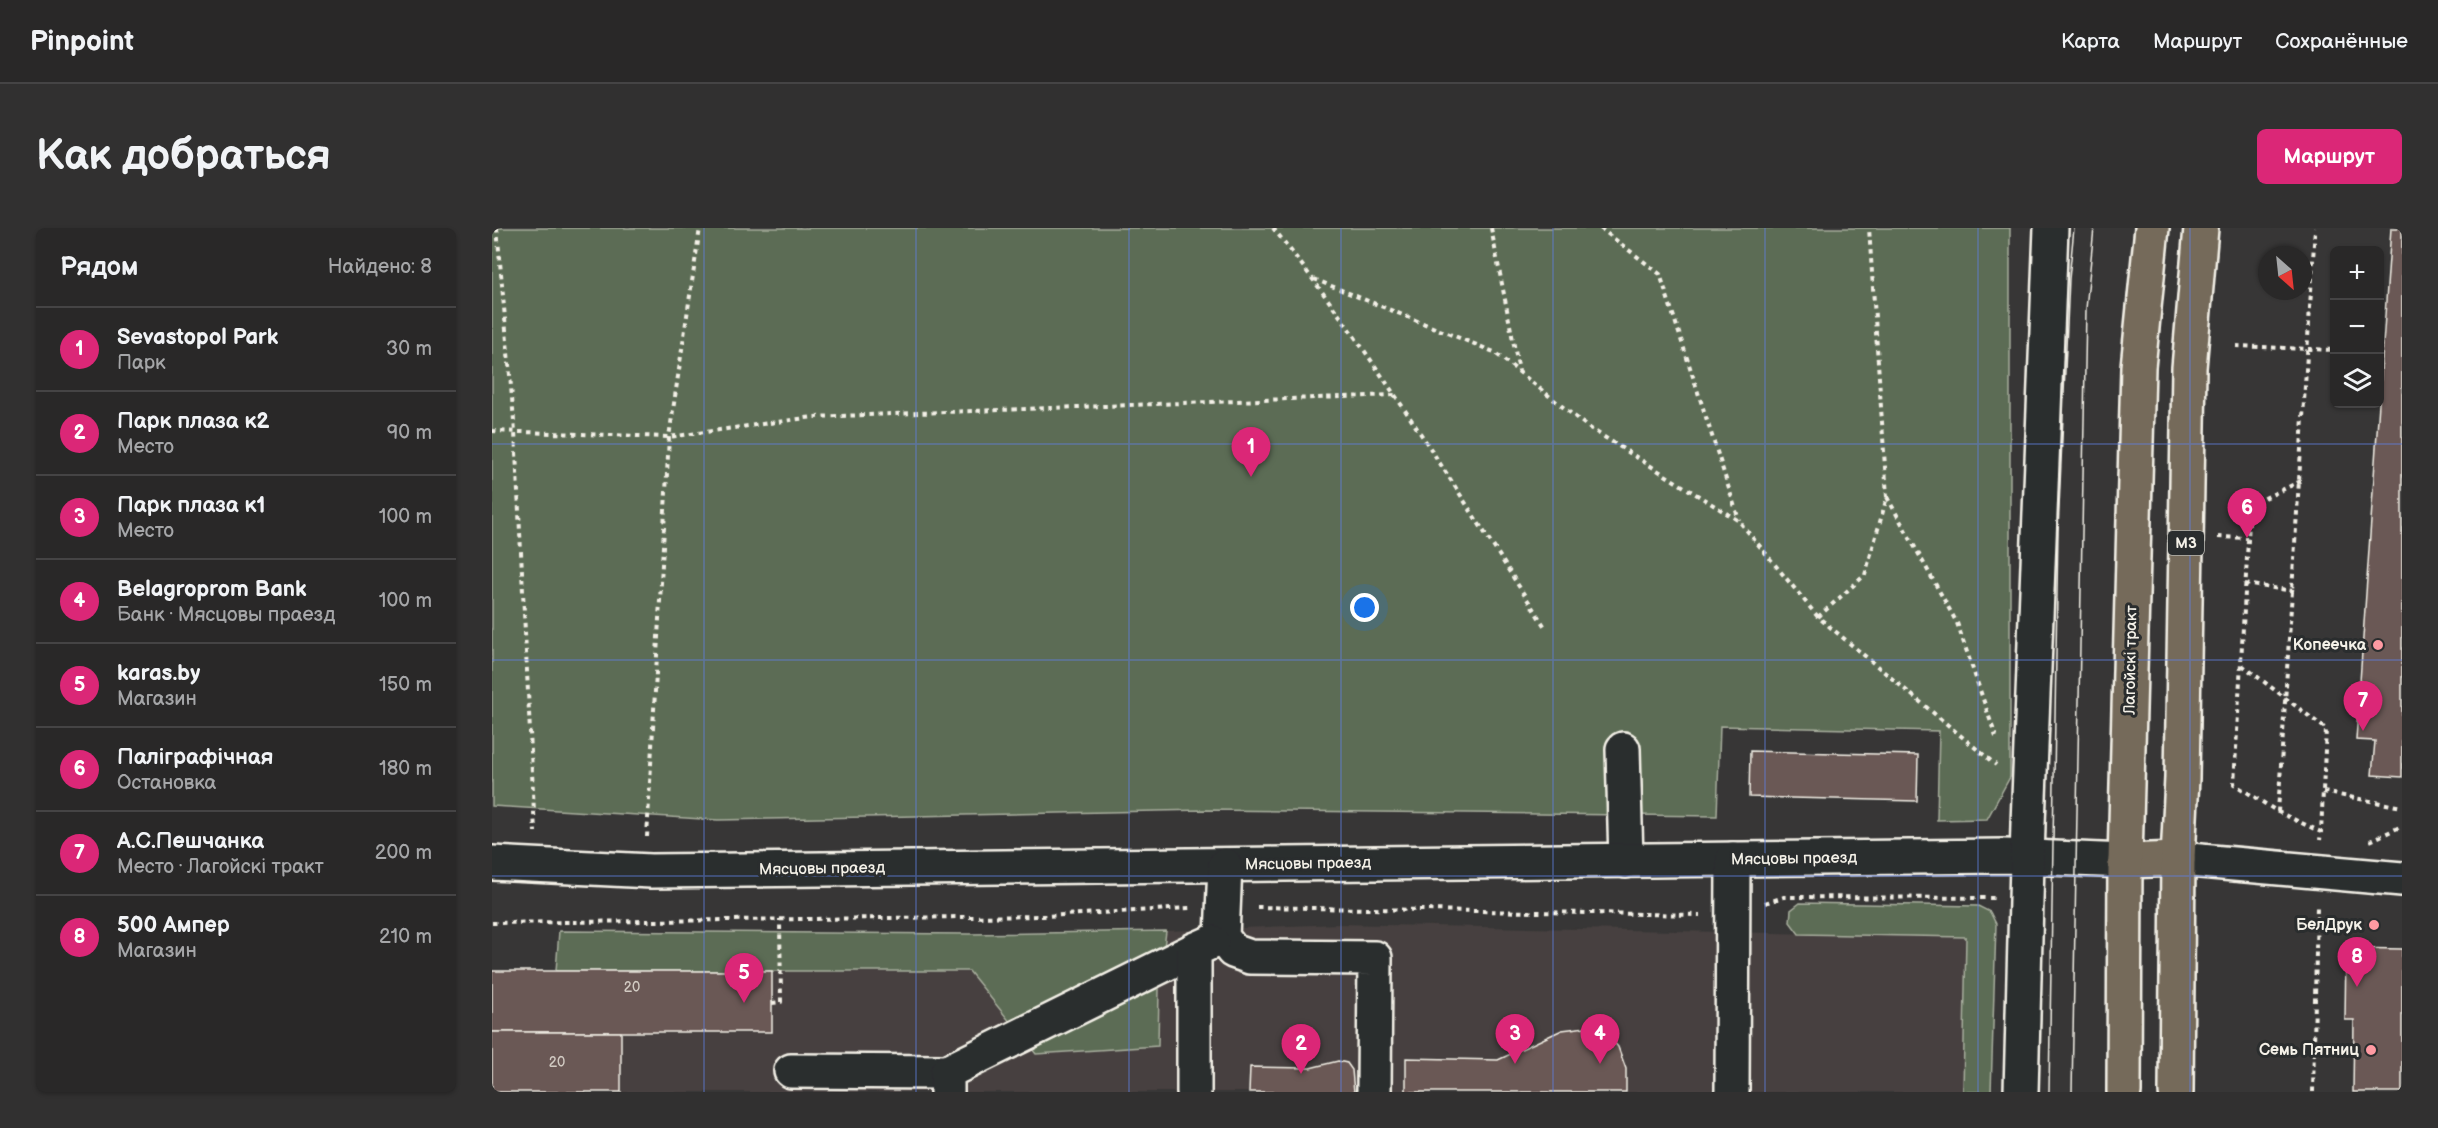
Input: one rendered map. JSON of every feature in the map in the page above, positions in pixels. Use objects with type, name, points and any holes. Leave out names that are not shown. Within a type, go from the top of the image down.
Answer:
[{"type":"main road","name":"Лагойскі тракт","points":[[2124,1092],[2125,861],[2138,367],[2152,228]]},
{"type":"main road","name":"М3","points":[[2176,1092],[2178,859],[2182,778],[2189,368],[2201,228]]},
{"type":"main road","points":[[2125,861],[2178,859]]},
{"type":"street","points":[[2021,1092],[2051,228]]},
{"type":"street","points":[[1623,749],[1626,861]]},
{"type":"street","name":"Мясцовы праезд","points":[[492,863],[651,871],[2028,857],[2125,861]]},
{"type":"street","points":[[2178,859],[2402,879]]},
{"type":"street","points":[[1732,1092],[1733,860]]},
{"type":"street","points":[[1194,1092],[1208,943],[1225,865]]},
{"type":"street","points":[[791,1071],[947,1082],[1208,943],[1250,957],[1375,958],[1374,1092]]},
{"type":"path","points":[[497,228],[515,432],[537,866]]},
{"type":"path","points":[[651,871],[647,839],[669,437],[700,228]]},
{"type":"path","points":[[1273,228],[1314,279],[1395,395],[1545,627]]},
{"type":"path","points":[[1491,228],[1520,372]]},
{"type":"path","points":[[1600,228],[1660,274],[1739,521]]},
{"type":"path","points":[[1818,616],[1865,575],[1887,497],[1869,228]]},
{"type":"path","points":[[2278,812],[2301,481],[2315,228]]},
{"type":"path","points":[[1314,279],[1494,352],[1588,427],[1739,521],[1818,616],[2001,770]]},
{"type":"path","points":[[2236,346],[2330,350]]},
{"type":"path","points":[[492,431],[669,437],[813,417],[1395,395]]},
{"type":"path","points":[[2301,481],[2250,505],[2234,784],[2278,812],[2320,832]]},
{"type":"path","points":[[1887,497],[1957,623],[1999,744]]},
{"type":"path","points":[[2245,584],[2294,591]]},
{"type":"path","points":[[2241,665],[2326,729],[2320,843]]},
{"type":"path","points":[[2323,792],[2402,807]]},
{"type":"path","points":[[2313,1092],[2317,901]]},
{"type":"path","points":[[772,1003],[781,1002],[780,920]]},
{"type":"shaded area","points":[[1338,924],[1966,937],[1963,1092],[492,1092],[492,971],[969,971],[1036,1054],[1158,1046],[1159,989],[1166,931]]},
{"type":"green space","points":[[492,228],[2010,228],[2010,777],[1987,819],[1937,820],[1939,731],[1720,726],[1717,816],[1205,810],[718,820],[492,806]]},
{"type":"green space","points":[[1800,903],[1978,906],[1990,912],[1996,924],[1991,1092],[1963,1092],[1966,937],[1799,934],[1790,922],[1791,910]]},
{"type":"green space","points":[[559,931],[970,934],[1166,931],[1159,989],[1158,1046],[1036,1054],[969,971],[556,971]]},
{"type":"building","points":[[2391,228],[2402,228],[2402,777],[2372,775],[2375,741],[2356,740],[2379,408],[2384,408],[2384,330]]},
{"type":"building","points":[[1750,751],[1918,755],[1917,801],[1749,797]]},
{"type":"building","points":[[2346,948],[2402,949],[2402,1092],[2353,1092],[2354,1020],[2345,1020]]},
{"type":"building","points":[[492,971],[772,971],[772,1032],[492,1032]]},
{"type":"building","points":[[1586,1027],[1605,1032],[1618,1047],[1626,1069],[1626,1092],[1406,1092],[1406,1058],[1498,1060],[1562,1030]]},
{"type":"building","points":[[492,1032],[621,1032],[621,1092],[492,1092]]},
{"type":"building","points":[[1338,1061],[1347,1063],[1352,1070],[1354,1092],[1249,1092],[1250,1067],[1310,1068]]},
{"type":"tram line","points":[[2049,1092],[2058,531],[2069,279],[2074,228]]},
{"type":"tram line","points":[[2072,1092],[2086,309],[2094,228]]},
{"type":"place","name":"Sevastopol Park","points":[[1251,477]]},
{"type":"place","name":"Паліграфічная","points":[[2247,538]]},
{"type":"place","name":"Копеечка","points":[[2378,645]]},
{"type":"place","name":"А.С.Пешчанка","points":[[2363,731]]},
{"type":"place","name":"БелДрук","points":[[2374,925]]},
{"type":"place","name":"500 Ампер","points":[[2357,987]]},
{"type":"place","name":"karas.by","points":[[744,1003]]},
{"type":"place","name":"Семь Пятниц","points":[[2371,1050]]},
{"type":"place","name":"Парк плаза к1","points":[[1515,1064]]},
{"type":"place","name":"Belagroprom Bank","points":[[1600,1064]]},
{"type":"place","name":"Парк плаза к2","points":[[1301,1074]]}]
